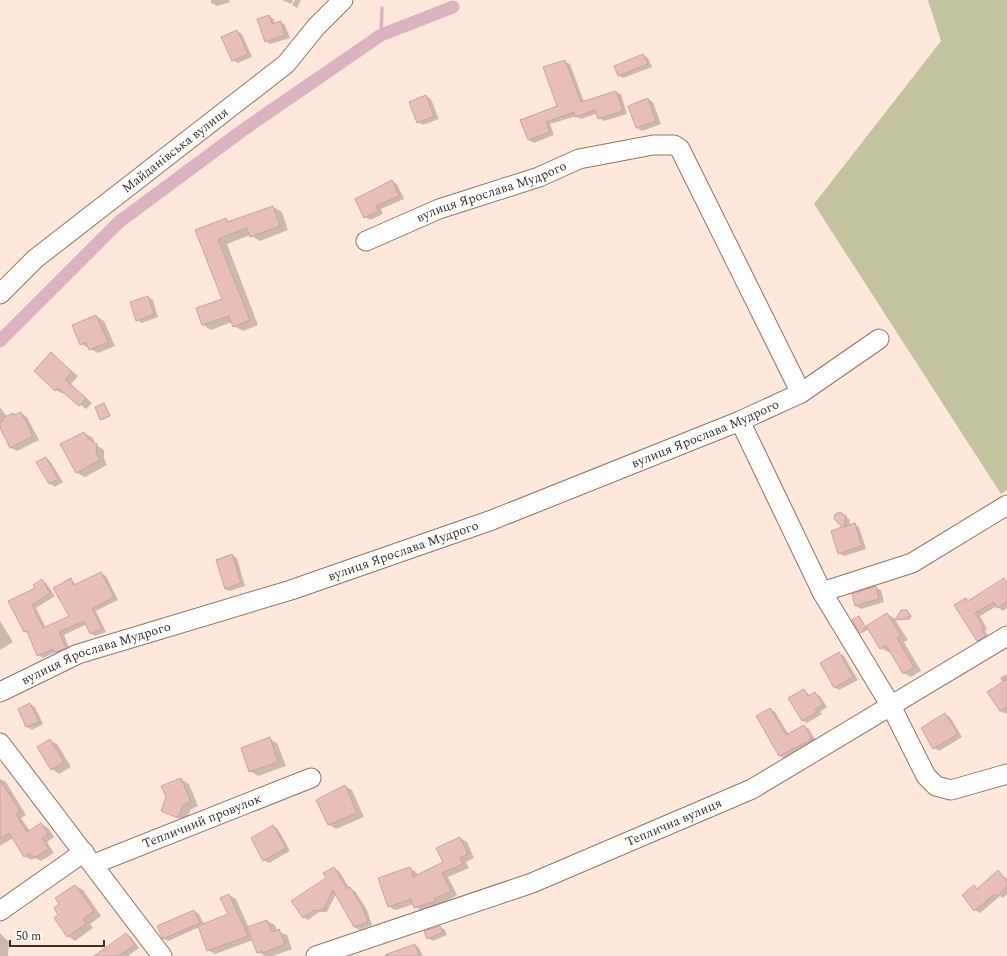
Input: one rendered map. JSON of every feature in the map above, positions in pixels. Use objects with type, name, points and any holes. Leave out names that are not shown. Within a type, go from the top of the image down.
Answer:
[{"type":"street","name":"Майданівська вулиця","points":[[0,294],[41,254],[286,64],[316,28],[343,0]]},
{"type":"street","name":"вулиця Ярослава Мудрого","points":[[366,241],[439,209],[539,178],[579,158],[653,145],[674,145],[680,149],[801,393]]},
{"type":"street","name":"вулиця Ярослава Мудрого","points":[[0,692],[78,654],[129,637],[236,608],[492,520],[740,421],[801,393],[879,339]]},
{"type":"street","points":[[740,421],[822,592],[891,706],[926,776],[936,786],[950,790],[1007,774]]},
{"type":"street","points":[[822,592],[912,563],[1007,505]]},
{"type":"street","name":"Теплична вулиця","points":[[316,956],[532,883],[745,792],[1007,636]]},
{"type":"street","points":[[0,743],[89,858],[162,956]]},
{"type":"street","name":"Тепличний провулок","points":[[0,911],[89,858],[311,778]]},
{"type":"green space","points":[[928,0],[1007,0],[1007,490],[1001,494],[814,204],[941,41]]},
{"type":"building","points":[[269,15],[272,24],[281,21],[285,35],[265,42],[257,19]]},
{"type":"building","points":[[237,30],[248,54],[232,61],[221,37]]},
{"type":"building","points":[[643,54],[648,64],[618,76],[614,66]]},
{"type":"building","points":[[565,60],[581,102],[616,91],[623,111],[598,119],[595,110],[575,117],[574,112],[546,122],[550,132],[528,140],[520,120],[557,106],[543,67]]},
{"type":"building","points":[[426,95],[434,116],[417,123],[409,102]]},
{"type":"building","points":[[648,98],[656,121],[636,128],[628,106]]},
{"type":"building","points":[[392,180],[399,196],[376,206],[378,211],[364,218],[355,199]]},
{"type":"building","points":[[273,206],[280,226],[250,237],[247,228],[218,239],[250,320],[233,327],[229,316],[202,325],[196,308],[222,299],[195,230],[226,218],[227,222]]},
{"type":"building","points":[[148,296],[154,314],[136,321],[130,302]]},
{"type":"building","points":[[96,315],[108,342],[89,350],[86,342],[80,345],[72,325]]},
{"type":"building","points":[[51,352],[72,372],[65,380],[86,398],[79,406],[58,388],[55,391],[34,371]]},
{"type":"building","points":[[104,403],[110,415],[100,420],[95,407]]},
{"type":"building","points":[[21,412],[33,436],[10,448],[0,428],[0,422],[4,420],[3,418],[13,413],[14,415]]},
{"type":"building","points":[[84,432],[88,439],[97,444],[96,453],[100,460],[76,473],[60,444]]},
{"type":"building","points":[[46,457],[58,479],[49,484],[36,462]]},
{"type":"building","points":[[840,512],[846,516],[844,527],[855,523],[862,546],[838,554],[831,531],[842,527],[834,519],[835,514]]},
{"type":"building","points":[[232,554],[241,583],[225,589],[216,560]]},
{"type":"building","points":[[101,572],[114,597],[92,609],[102,629],[90,634],[84,621],[59,632],[66,648],[55,652],[53,649],[37,656],[27,631],[24,632],[8,601],[35,588],[33,585],[42,579],[50,593],[32,605],[43,628],[69,616],[53,588],[71,578],[74,585]]},
{"type":"building","points":[[1004,578],[1007,584],[1007,602],[997,608],[994,602],[975,613],[983,626],[981,628],[986,636],[977,641],[954,605],[966,598],[968,601]]},
{"type":"building","points":[[876,586],[879,599],[855,606],[852,594]]},
{"type":"building","points":[[901,610],[907,610],[910,615],[907,619],[895,620]]},
{"type":"building","points":[[887,613],[901,636],[897,638],[914,667],[903,674],[886,645],[880,649],[866,626]]},
{"type":"building","points":[[859,616],[866,628],[860,633],[852,620]]},
{"type":"building","points":[[839,652],[853,677],[834,688],[820,663]]},
{"type":"building","points":[[1007,679],[1007,707],[1000,711],[987,692]]},
{"type":"building","points":[[804,689],[808,696],[815,692],[823,704],[815,709],[817,712],[802,721],[788,698]]},
{"type":"building","points":[[30,703],[39,722],[26,727],[18,709]]},
{"type":"building","points":[[770,708],[786,735],[804,725],[812,739],[779,756],[756,716]]},
{"type":"building","points":[[945,713],[958,734],[933,749],[921,728]]},
{"type":"building","points":[[270,737],[278,762],[249,772],[241,748]]},
{"type":"building","points":[[50,739],[64,762],[51,770],[37,747]]},
{"type":"building","points":[[181,778],[191,802],[183,805],[178,818],[161,811],[166,797],[161,786]]},
{"type":"building","points":[[0,780],[20,811],[16,814],[27,832],[41,823],[48,834],[42,838],[49,849],[34,858],[30,853],[24,857],[9,833],[0,839]]},
{"type":"building","points":[[345,785],[357,813],[328,825],[316,800]]},
{"type":"building","points":[[273,825],[286,848],[263,861],[251,838]]},
{"type":"building","points":[[460,837],[468,854],[460,858],[463,864],[442,873],[451,891],[434,899],[435,901],[414,908],[411,899],[388,907],[378,878],[410,867],[413,877],[443,862],[436,848]]},
{"type":"building","points":[[334,867],[347,889],[350,887],[362,906],[368,922],[354,927],[333,890],[324,908],[319,911],[314,910],[303,918],[291,901],[326,878],[323,873]]},
{"type":"building","points":[[998,870],[1007,881],[1007,887],[997,896],[995,894],[974,911],[962,895],[974,885],[977,889]]},
{"type":"building","points":[[75,885],[94,911],[83,919],[86,924],[67,937],[54,918],[58,915],[54,908],[59,904],[55,898]]},
{"type":"building","points":[[229,894],[248,936],[207,951],[198,926],[228,914],[220,898]]},
{"type":"building","points":[[194,910],[200,923],[163,939],[157,926]]},
{"type":"building","points":[[267,920],[272,932],[279,929],[285,944],[263,953],[262,951],[257,953],[247,927]]},
{"type":"building","points":[[440,926],[443,932],[427,939],[424,931]]},
{"type":"building","points":[[126,933],[135,945],[119,956],[94,956]]},
{"type":"building","points":[[415,944],[419,956],[385,955]]},
{"type":"waterway","points":[[0,341],[119,222],[243,130],[381,35],[453,7]]},
{"type":"waterway","points":[[381,35],[382,8]]}]
